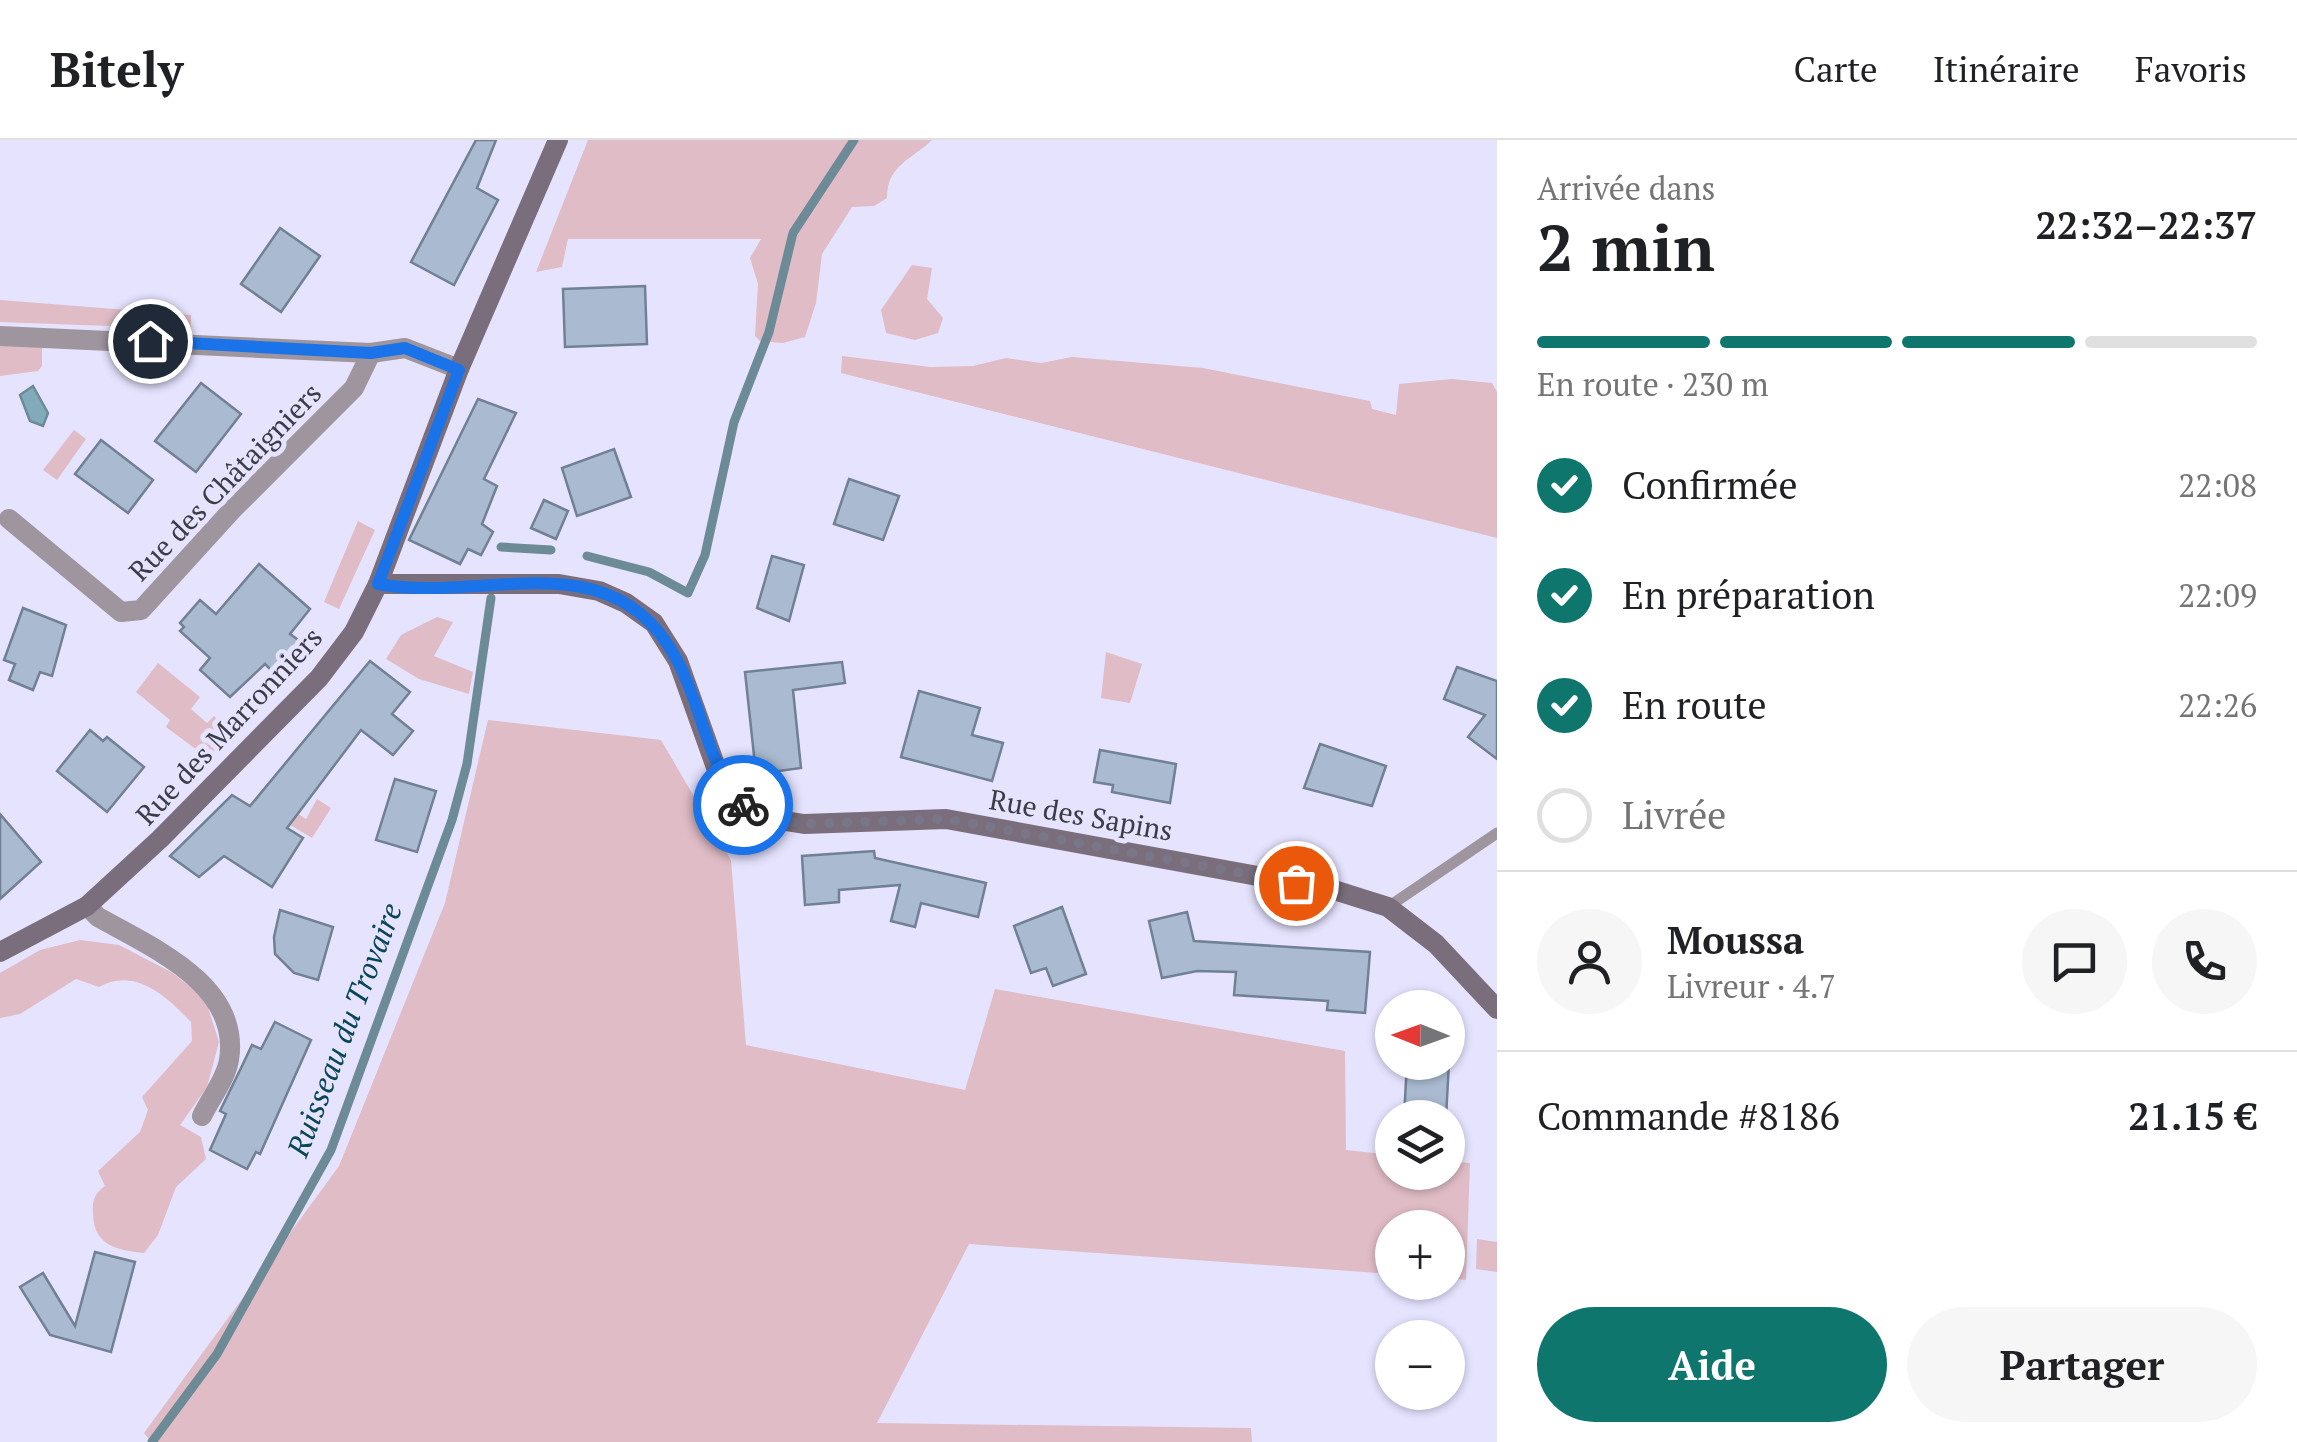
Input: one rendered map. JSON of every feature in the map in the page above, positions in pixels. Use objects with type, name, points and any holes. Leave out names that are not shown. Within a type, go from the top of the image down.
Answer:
[{"type":"street","name":"Rue des Marronniers","points":[[0,952],[87,906],[160,840],[319,678],[354,632],[378,584],[459,370],[558,140]]},
{"type":"street","points":[[0,336],[371,353],[404,337],[459,370]]},
{"type":"street","name":"Rue des Châtaigniers","points":[[10,519],[121,612],[141,610],[232,510],[354,388],[371,353]]},
{"type":"street","name":"Rue des Sapins","points":[[378,584],[558,584],[599,591],[626,603],[654,623],[678,662],[718,773],[742,804],[767,818],[804,824],[946,819],[1334,890],[1388,907],[1436,944],[1497,1009]]},
{"type":"street","points":[[87,906],[98,917],[194,977],[227,1015],[228,1064],[202,1116]]},
{"type":"lane","points":[[1388,907],[1497,833]]},
{"type":"shaded area","points":[[588,140],[932,140],[896,170],[887,198],[874,206],[852,207],[822,254],[816,303],[805,337],[783,343],[760,341],[755,336],[758,284],[750,258],[761,239],[568,239],[562,267],[536,272]]},
{"type":"shaded area","points":[[912,265],[932,268],[927,299],[943,318],[938,333],[915,340],[886,333],[881,310]]},
{"type":"shaded area","points":[[0,300],[191,315],[191,329],[0,322]]},
{"type":"shaded area","points":[[0,344],[42,348],[42,366],[38,371],[0,376]]},
{"type":"shaded area","points":[[842,356],[930,367],[973,366],[1006,358],[1041,363],[1072,357],[1203,368],[1370,401],[1372,409],[1396,415],[1399,384],[1452,379],[1492,383],[1497,392],[1497,538],[841,373]]},
{"type":"shaded area","points":[[74,430],[86,439],[57,480],[43,470]]},
{"type":"shaded area","points":[[358,521],[375,530],[339,609],[324,602]]},
{"type":"shaded area","points":[[437,617],[453,622],[434,656],[473,672],[469,694],[419,679],[386,659],[401,635]]},
{"type":"shaded area","points":[[1106,652],[1142,664],[1130,703],[1101,698]]},
{"type":"shaded area","points":[[158,663],[200,697],[191,709],[207,723],[214,716],[235,733],[209,759],[166,727],[170,720],[136,692]]},
{"type":"shaded area","points":[[488,720],[661,740],[731,860],[746,1045],[965,1090],[995,989],[1345,1051],[1346,1150],[1375,1153],[1375,1190],[1465,1190],[1465,1163],[1470,1163],[1466,1280],[1465,1210],[1375,1210],[1375,1273],[969,1244],[877,1423],[1251,1428],[1252,1442],[151,1442],[144,1433],[339,1166],[445,903]]},
{"type":"shaded area","points":[[317,799],[331,808],[312,838],[277,817],[285,805],[306,819]]},
{"type":"shaded area","points":[[80,940],[119,945],[171,972],[205,998],[219,1042],[207,1087],[180,1125],[201,1137],[206,1159],[176,1187],[158,1235],[144,1253],[116,1248],[98,1233],[93,1202],[105,1186],[98,1171],[140,1132],[148,1110],[142,1097],[192,1041],[191,1022],[149,987],[125,980],[99,987],[76,979],[20,1014],[0,1018],[0,973],[40,950]]},
{"type":"shaded area","points":[[1477,1239],[1497,1242],[1497,1272],[1476,1269]]},
{"type":"water","points":[[33,386],[48,413],[43,426],[30,421],[20,395]]},
{"type":"building","points":[[476,140],[496,140],[477,188],[498,200],[454,285],[411,262]]},
{"type":"building","points":[[280,228],[320,256],[281,312],[241,284]]},
{"type":"building","points":[[645,286],[647,344],[565,347],[563,289]]},
{"type":"building","points":[[201,383],[241,414],[196,472],[155,441]]},
{"type":"building","points":[[478,399],[516,413],[484,479],[497,486],[482,524],[493,532],[481,555],[468,549],[460,564],[409,540]]},
{"type":"building","points":[[101,440],[153,480],[128,513],[75,474]]},
{"type":"building","points":[[614,449],[631,497],[577,516],[562,468]]},
{"type":"building","points":[[849,479],[899,496],[883,540],[834,524]]},
{"type":"building","points":[[544,500],[568,511],[556,539],[531,528]]},
{"type":"building","points":[[772,556],[804,565],[789,621],[757,608]]},
{"type":"building","points":[[259,564],[310,609],[290,634],[301,642],[274,673],[265,664],[230,697],[200,670],[210,658],[180,631],[184,627],[180,623],[200,600],[216,614]]},
{"type":"building","points":[[23,608],[66,625],[52,676],[40,672],[33,690],[9,680],[15,664],[4,660]]},
{"type":"building","points":[[370,661],[410,692],[392,714],[413,731],[393,755],[361,730],[287,828],[303,838],[272,887],[224,856],[199,877],[170,856],[232,795],[250,806]]},
{"type":"building","points":[[842,662],[845,683],[793,690],[801,768],[756,774],[745,672]]},
{"type":"building","points":[[1457,667],[1497,681],[1497,759],[1468,737],[1485,715],[1444,699]]},
{"type":"building","points":[[919,691],[980,708],[972,735],[1003,743],[992,781],[901,757]]},
{"type":"building","points":[[90,730],[103,741],[107,737],[144,767],[107,812],[57,771]]},
{"type":"building","points":[[1320,744],[1386,766],[1372,806],[1304,788]]},
{"type":"building","points":[[1100,750],[1176,764],[1170,803],[1112,792],[1113,785],[1094,782]]},
{"type":"building","points":[[395,779],[436,791],[417,852],[376,840]]},
{"type":"building","points":[[0,814],[41,862],[0,899]]},
{"type":"building","points":[[874,851],[875,858],[986,883],[978,917],[921,903],[915,927],[891,921],[900,885],[839,890],[839,902],[805,905],[802,856]]},
{"type":"building","points":[[1062,907],[1086,974],[1053,986],[1046,968],[1031,973],[1014,926]]},
{"type":"building","points":[[280,910],[333,927],[318,980],[294,973],[275,954]]},
{"type":"building","points":[[1187,912],[1194,941],[1370,952],[1365,1013],[1327,1010],[1328,1001],[1234,995],[1236,972],[1197,971],[1162,978],[1149,921]]},
{"type":"building","points":[[275,1022],[311,1040],[260,1154],[256,1152],[247,1169],[210,1150],[226,1114],[220,1111],[252,1045],[261,1049]]},
{"type":"building","points":[[1406,1080],[1448,1080],[1447,1100],[1405,1100]]},
{"type":"building","points":[[95,1252],[135,1262],[111,1352],[50,1335],[20,1287],[43,1273],[75,1326]]},
{"type":"waterway","name":"Ruisseau du Trovaire","points":[[587,556],[649,572],[688,593],[705,555],[734,422],[769,332],[793,233],[854,140]]},
{"type":"waterway","points":[[501,547],[551,550]]},
{"type":"waterway","name":"Ruisseau du Trovaire","points":[[152,1442],[217,1354],[331,1150],[452,820],[467,764],[491,598]]},
{"type":"way so far","points":[[743,805],[767,818],[804,824],[946,819],[1296,883]]},
{"type":"route","points":[[150,341],[371,353],[405,348],[459,370],[378,584],[558,584],[599,591],[626,603],[654,623],[678,662],[718,773],[743,805]]}]
